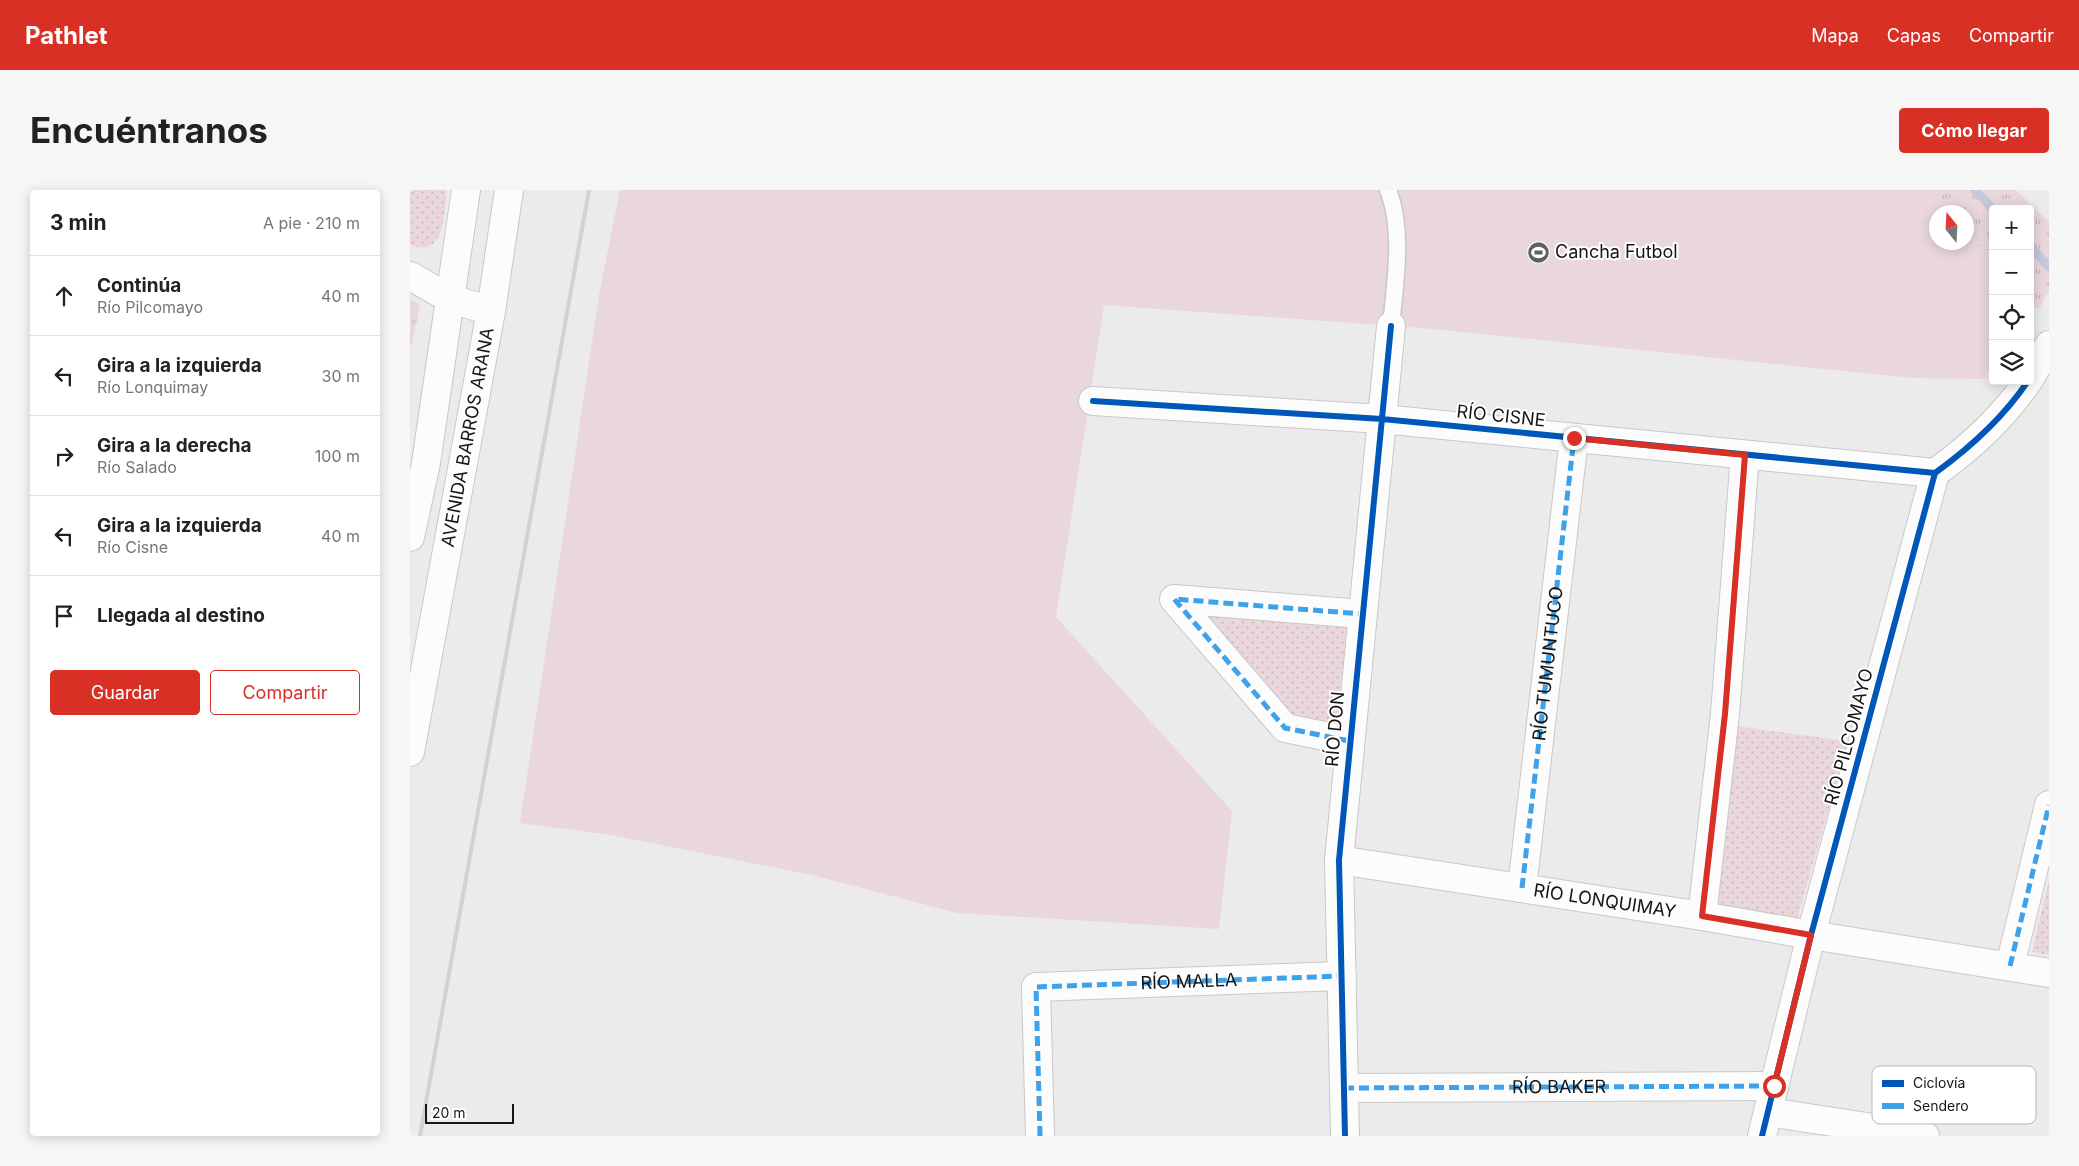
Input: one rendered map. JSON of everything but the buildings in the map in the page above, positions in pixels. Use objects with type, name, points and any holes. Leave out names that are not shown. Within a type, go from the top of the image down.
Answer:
[{"type":"street","points":[[410,537],[418,460],[451,299],[466,190]]},
{"type":"street","name":"AVENIDA BARROS ARANA","points":[[410,752],[416,677],[461,474],[491,311],[509,190]]},
{"type":"street","points":[[410,276],[451,299],[491,311]]},
{"type":"street","name":"RÍO DON","points":[[1345,1136],[1339,860],[1349,741],[1391,326]]},
{"type":"street","points":[[2034,371],[2049,345]]},
{"type":"street","points":[[1935,473],[1986,432],[2009,407],[2025,385]]},
{"type":"street","name":"RÍO CISNE","points":[[1093,401],[1382,419],[1935,473]]},
{"type":"street","name":"RÍO TUMUNTUCO","points":[[1522,888],[1574,438]]},
{"type":"street","points":[[1702,916],[1725,714],[1745,455]]},
{"type":"street","points":[[418,460],[461,474]]},
{"type":"street","name":"RÍO PILCOMAYO","points":[[1768,1111],[1811,935],[1935,473]]},
{"type":"street","points":[[1349,741],[1285,728],[1174,599],[1362,614]]},
{"type":"street","points":[[2010,966],[2049,805]]},
{"type":"street","name":"RÍO LONQUIMAY","points":[[1339,860],[1702,916],[2049,973]]},
{"type":"street","name":"RÍO MALLA","points":[[1040,1136],[1036,987],[1342,976]]},
{"type":"street","name":"RÍO BAKER","points":[[1344,1088],[1768,1111],[1925,1136]]},
{"type":"lane","points":[[1388,190],[1393,202],[1398,262],[1391,326]]},
{"type":"green space","points":[[410,190],[447,190],[441,231],[437,240],[431,245],[422,248],[410,245]]},
{"type":"green space","points":[[620,190],[1925,190],[1941,205],[1929,205],[1929,250],[1974,250],[1974,239],[1989,259],[1989,370],[1984,379],[1912,378],[1433,329],[1104,305],[1056,617],[1232,811],[1219,929],[957,913],[812,875],[611,835],[520,823],[599,295]]},
{"type":"green space","points":[[1925,190],[2016,190],[2031,205],[1989,205],[1989,259],[1974,239],[1974,205],[1941,205]]},
{"type":"green space","points":[[2034,207],[2049,222],[2049,290],[2039,309],[2034,307]]},
{"type":"green space","points":[[410,299],[420,305],[410,352]]},
{"type":"green space","points":[[1205,615],[1347,626],[1337,725],[1292,716]]},
{"type":"green space","points":[[1735,726],[1848,741],[1797,920],[1714,906]]},
{"type":"green space","points":[[2049,880],[2049,955],[2032,952]]},
{"type":"waterway","points":[[1975,190],[1989,205]]},
{"type":"waterway","points":[[2034,250],[2049,267]]},
{"type":"railway","points":[[420,1136],[589,190]]},
{"type":"marked path","points":[[1522,888],[1574,438]]},
{"type":"marked path","points":[[1702,916],[1725,714],[1745,455]]},
{"type":"marked path","points":[[1349,741],[1285,728],[1174,599],[1362,614]]},
{"type":"marked path","points":[[2010,966],[2049,805]]},
{"type":"marked path","points":[[1040,1136],[1036,987],[1342,976]]},
{"type":"marked path","points":[[1344,1088],[1774,1086]]},
{"type":"cycle path","points":[[1345,1136],[1339,860],[1391,326]]},
{"type":"cycle path","points":[[1762,1136],[1811,935],[1935,473],[1986,431],[2025,385]]},
{"type":"cycle path","points":[[1093,401],[1382,419],[1935,473]]},
{"type":"place","name":"Cancha Futbol","points":[[1539,252]]},
{"type":"route","points":[[1574,438],[1745,455],[1725,714],[1702,916],[1811,935],[1774,1086]]}]
